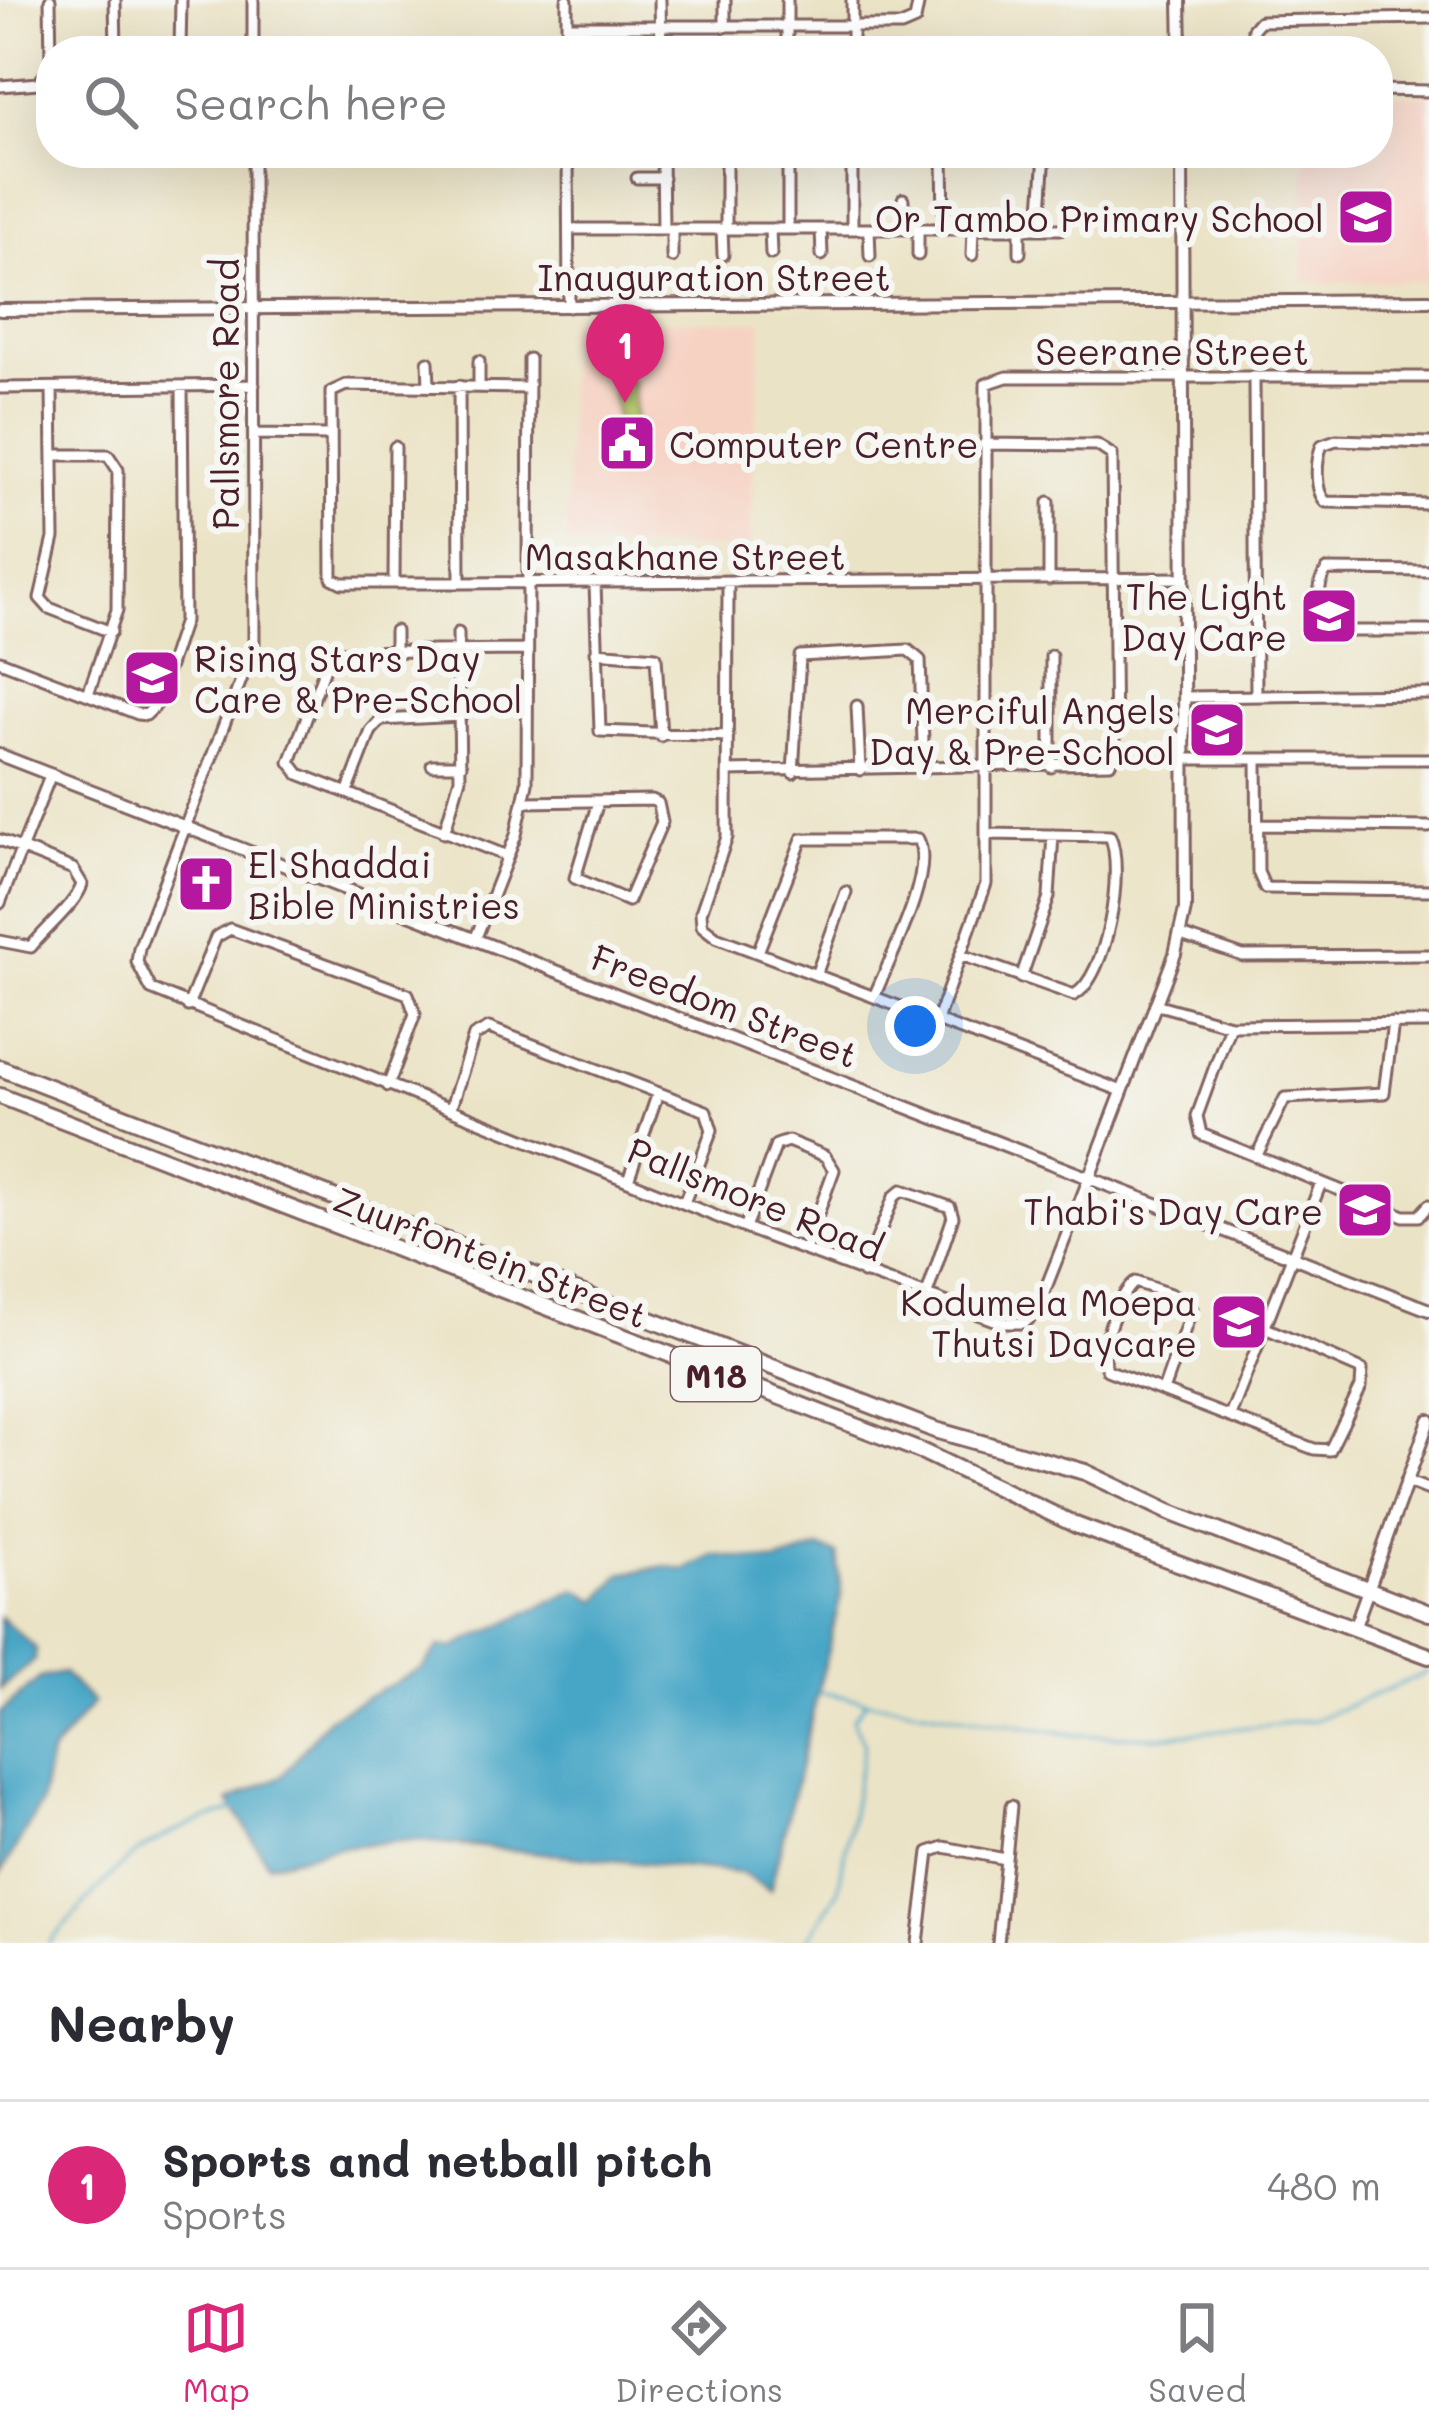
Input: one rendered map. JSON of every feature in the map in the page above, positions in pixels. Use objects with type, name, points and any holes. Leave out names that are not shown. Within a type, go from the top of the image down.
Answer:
[{"type":"main road","name":"Zuurfontein Street","points":[[0,1068],[935,1430],[1085,1472],[1169,1512],[1429,1613]]},
{"type":"main road","name":"Zuurfontein Street","points":[[0,1096],[923,1452],[1078,1526],[1199,1567],[1304,1614],[1355,1626],[1429,1656]]},
{"type":"street","points":[[50,0],[51,36]]},
{"type":"street","points":[[115,0],[116,36]]},
{"type":"street","points":[[180,36],[181,0]]},
{"type":"street","points":[[253,0],[253,36]]},
{"type":"street","points":[[567,0],[567,36]]},
{"type":"street","points":[[660,36],[661,0]]},
{"type":"street","points":[[725,0],[725,28]]},
{"type":"street","points":[[787,0],[787,36]]},
{"type":"street","points":[[852,0],[852,36]]},
{"type":"street","points":[[567,26],[725,28],[913,22],[919,0]]},
{"type":"street","points":[[1180,0],[1180,36]]},
{"type":"street","points":[[1253,36],[1260,21],[1429,18]]},
{"type":"street","points":[[0,86],[36,82]]},
{"type":"street","points":[[1393,91],[1429,91]]},
{"type":"street","name":"Pallsmore Road","points":[[253,168],[254,646],[137,962],[156,994],[451,1107],[745,1228],[1002,1324],[1029,1321],[1181,935],[1185,759],[1182,168]]},
{"type":"street","points":[[568,168],[569,307]]},
{"type":"street","points":[[663,168],[672,256]]},
{"type":"street","points":[[722,256],[726,168]]},
{"type":"street","points":[[788,168],[788,229]]},
{"type":"street","points":[[852,168],[852,229]]},
{"type":"street","points":[[944,168],[944,229]]},
{"type":"street","points":[[1040,225],[1044,168]]},
{"type":"street","points":[[637,178],[663,178]]},
{"type":"street","points":[[903,200],[903,229]]},
{"type":"street","points":[[569,229],[1019,229],[1040,225],[1061,229]]},
{"type":"street","points":[[770,229],[771,254]]},
{"type":"street","points":[[821,229],[822,255]]},
{"type":"street","points":[[869,229],[870,256]]},
{"type":"street","points":[[918,229],[918,255]]},
{"type":"street","points":[[972,255],[973,229]]},
{"type":"street","points":[[1019,229],[1020,254]]},
{"type":"street","name":"Inauguration Street","points":[[0,310],[1429,300]]},
{"type":"street","points":[[475,940],[525,802],[529,359]]},
{"type":"street","points":[[479,361],[479,386]]},
{"type":"street","points":[[428,362],[429,385],[528,388]]},
{"type":"street","points":[[1254,377],[1256,696]]},
{"type":"street","name":"Seerane Street","points":[[937,1020],[986,884],[983,395],[994,379],[1429,377]]},
{"type":"street","points":[[0,388],[254,385]]},
{"type":"street","name":"Masakhane Street","points":[[429,385],[346,385],[328,399],[332,578],[460,584],[1184,578]]},
{"type":"street","points":[[459,386],[460,584]]},
{"type":"street","points":[[0,661],[146,715],[156,705],[180,643],[182,387]]},
{"type":"street","points":[[52,388],[53,549],[40,598],[49,608],[111,632]]},
{"type":"street","points":[[254,434],[327,435]]},
{"type":"street","points":[[1429,443],[1324,443],[1319,452],[1321,498],[1336,504],[1429,504]]},
{"type":"street","points":[[728,771],[1103,766],[1114,755],[1113,466],[1106,448],[984,444]]},
{"type":"street","points":[[394,447],[394,583]]},
{"type":"street","points":[[53,455],[109,455],[118,470],[117,604],[88,694]]},
{"type":"street","points":[[1048,502],[1049,580]]},
{"type":"street","points":[[1429,571],[1330,568],[1321,579],[1320,616],[1329,631],[1429,631]]},
{"type":"street","points":[[728,582],[727,837],[700,920],[711,934],[1122,1091]]},
{"type":"street","points":[[595,583],[600,731],[728,736]]},
{"type":"street","points":[[395,631],[395,650]]},
{"type":"street","points":[[444,833],[461,765],[458,633]]},
{"type":"street","points":[[507,856],[294,771],[290,758],[331,652],[526,650]]},
{"type":"street","points":[[793,772],[800,656],[908,650],[920,660],[924,769]]},
{"type":"street","points":[[596,652],[656,657],[661,736]]},
{"type":"street","points":[[1051,656],[1051,767]]},
{"type":"street","points":[[1185,697],[1429,694]]},
{"type":"street","points":[[857,706],[860,770]]},
{"type":"street","points":[[347,793],[371,731],[381,720],[460,716]]},
{"type":"street","name":"Freedom Street","points":[[0,755],[1429,1310]]},
{"type":"street","points":[[1185,759],[1429,759]]},
{"type":"street","points":[[1257,760],[1258,872],[1270,890],[1429,890]]},
{"type":"street","points":[[432,764],[461,765]]},
{"type":"street","points":[[0,902],[51,774]]},
{"type":"street","points":[[525,802],[652,800],[662,808],[662,822],[628,901],[575,878],[598,802]]},
{"type":"street","points":[[1258,825],[1429,827]]},
{"type":"street","points":[[961,955],[1062,994],[1079,993],[1114,908],[1111,836],[988,834]]},
{"type":"street","points":[[1021,977],[1049,897],[1054,835]]},
{"type":"street","points":[[758,952],[802,839],[918,839],[923,850],[918,886],[874,997]]},
{"type":"street","points":[[0,840],[76,871],[81,890],[72,904],[44,926],[31,947],[0,941]]},
{"type":"street","points":[[816,974],[846,892]]},
{"type":"street","points":[[188,1006],[216,937],[230,929],[408,994],[415,1003],[415,1015],[388,1086]]},
{"type":"street","points":[[1181,935],[1243,956],[1429,955]]},
{"type":"street","points":[[1155,1004],[1230,1025],[1429,1023]]},
{"type":"street","points":[[1256,1157],[1285,1098],[1384,1093],[1393,1023]]},
{"type":"street","points":[[1230,1025],[1197,1116],[1198,1131],[1415,1217],[1429,1205]]},
{"type":"street","points":[[451,1107],[474,1036],[485,1028],[658,1093],[713,1119],[684,1203]]},
{"type":"street","points":[[628,1180],[658,1093]]},
{"type":"street","points":[[745,1228],[776,1145],[788,1141],[834,1166],[805,1250]]},
{"type":"street","points":[[1230,1417],[1321,1183]]},
{"type":"street","points":[[863,1273],[894,1197],[902,1190],[913,1191],[950,1207],[953,1217],[926,1297]]},
{"type":"street","points":[[1163,1391],[1192,1309],[1185,1299],[1136,1282],[1126,1291],[1103,1364],[1163,1391],[1314,1449],[1330,1450],[1363,1374],[1357,1364],[1264,1328]]},
{"type":"street","points":[[1355,1626],[1429,1420]]},
{"type":"street","points":[[1406,1481],[1429,1490]]},
{"type":"street","points":[[998,1943],[1011,1806]]},
{"type":"street","points":[[918,1943],[929,1852],[944,1847],[1005,1859]]},
{"type":"shaded area","name":"Or Tambo Primary School","points":[[1429,95],[1429,281],[1303,282],[1304,168],[1393,168],[1393,96]]},
{"type":"shaded area","points":[[762,321],[749,548],[567,545],[568,322]]},
{"type":"green space","points":[[633,382],[635,423],[617,423],[613,383]]},
{"type":"water","points":[[820,1548],[837,1554],[841,1595],[770,1890],[741,1873],[413,1840],[338,1847],[268,1864],[229,1801],[283,1775],[328,1718],[423,1668],[439,1647],[453,1648],[577,1589],[598,1601],[621,1574],[666,1566],[684,1570],[715,1555],[776,1562]]},
{"type":"water","points":[[0,1617],[36,1649],[34,1661],[0,1689]]},
{"type":"water","points":[[63,1673],[93,1703],[50,1755],[40,1805],[0,1875],[0,1713],[40,1678]]},
{"type":"waterway","points":[[787,1943],[806,1942],[838,1891],[864,1744],[853,1720],[867,1701],[1077,1735],[1157,1737],[1314,1720],[1429,1672]]},
{"type":"waterway","points":[[819,1692],[867,1701]]},
{"type":"waterway","points":[[49,1943],[130,1858],[173,1832],[238,1809]]},
{"type":"place","name":"Or Tambo Primary School","points":[[1366,217]]},
{"type":"place","name":"Sports and netball pitch","points":[[625,403]]},
{"type":"place","name":"Computer Centre","points":[[627,443]]},
{"type":"place","name":"The Light Day Care","points":[[1329,616]]},
{"type":"place","name":"Rising Stars Day Care & Pre-School","points":[[152,678]]},
{"type":"place","name":"Merciful Angels Day & Pre-School","points":[[1217,730]]},
{"type":"place","name":"El Shaddai Bible Ministries","points":[[206,884]]},
{"type":"place","name":"Thabi's Day Care","points":[[1365,1210]]},
{"type":"place","name":"Kodumela Moepa Thutsi Daycare","points":[[1239,1322]]}]
